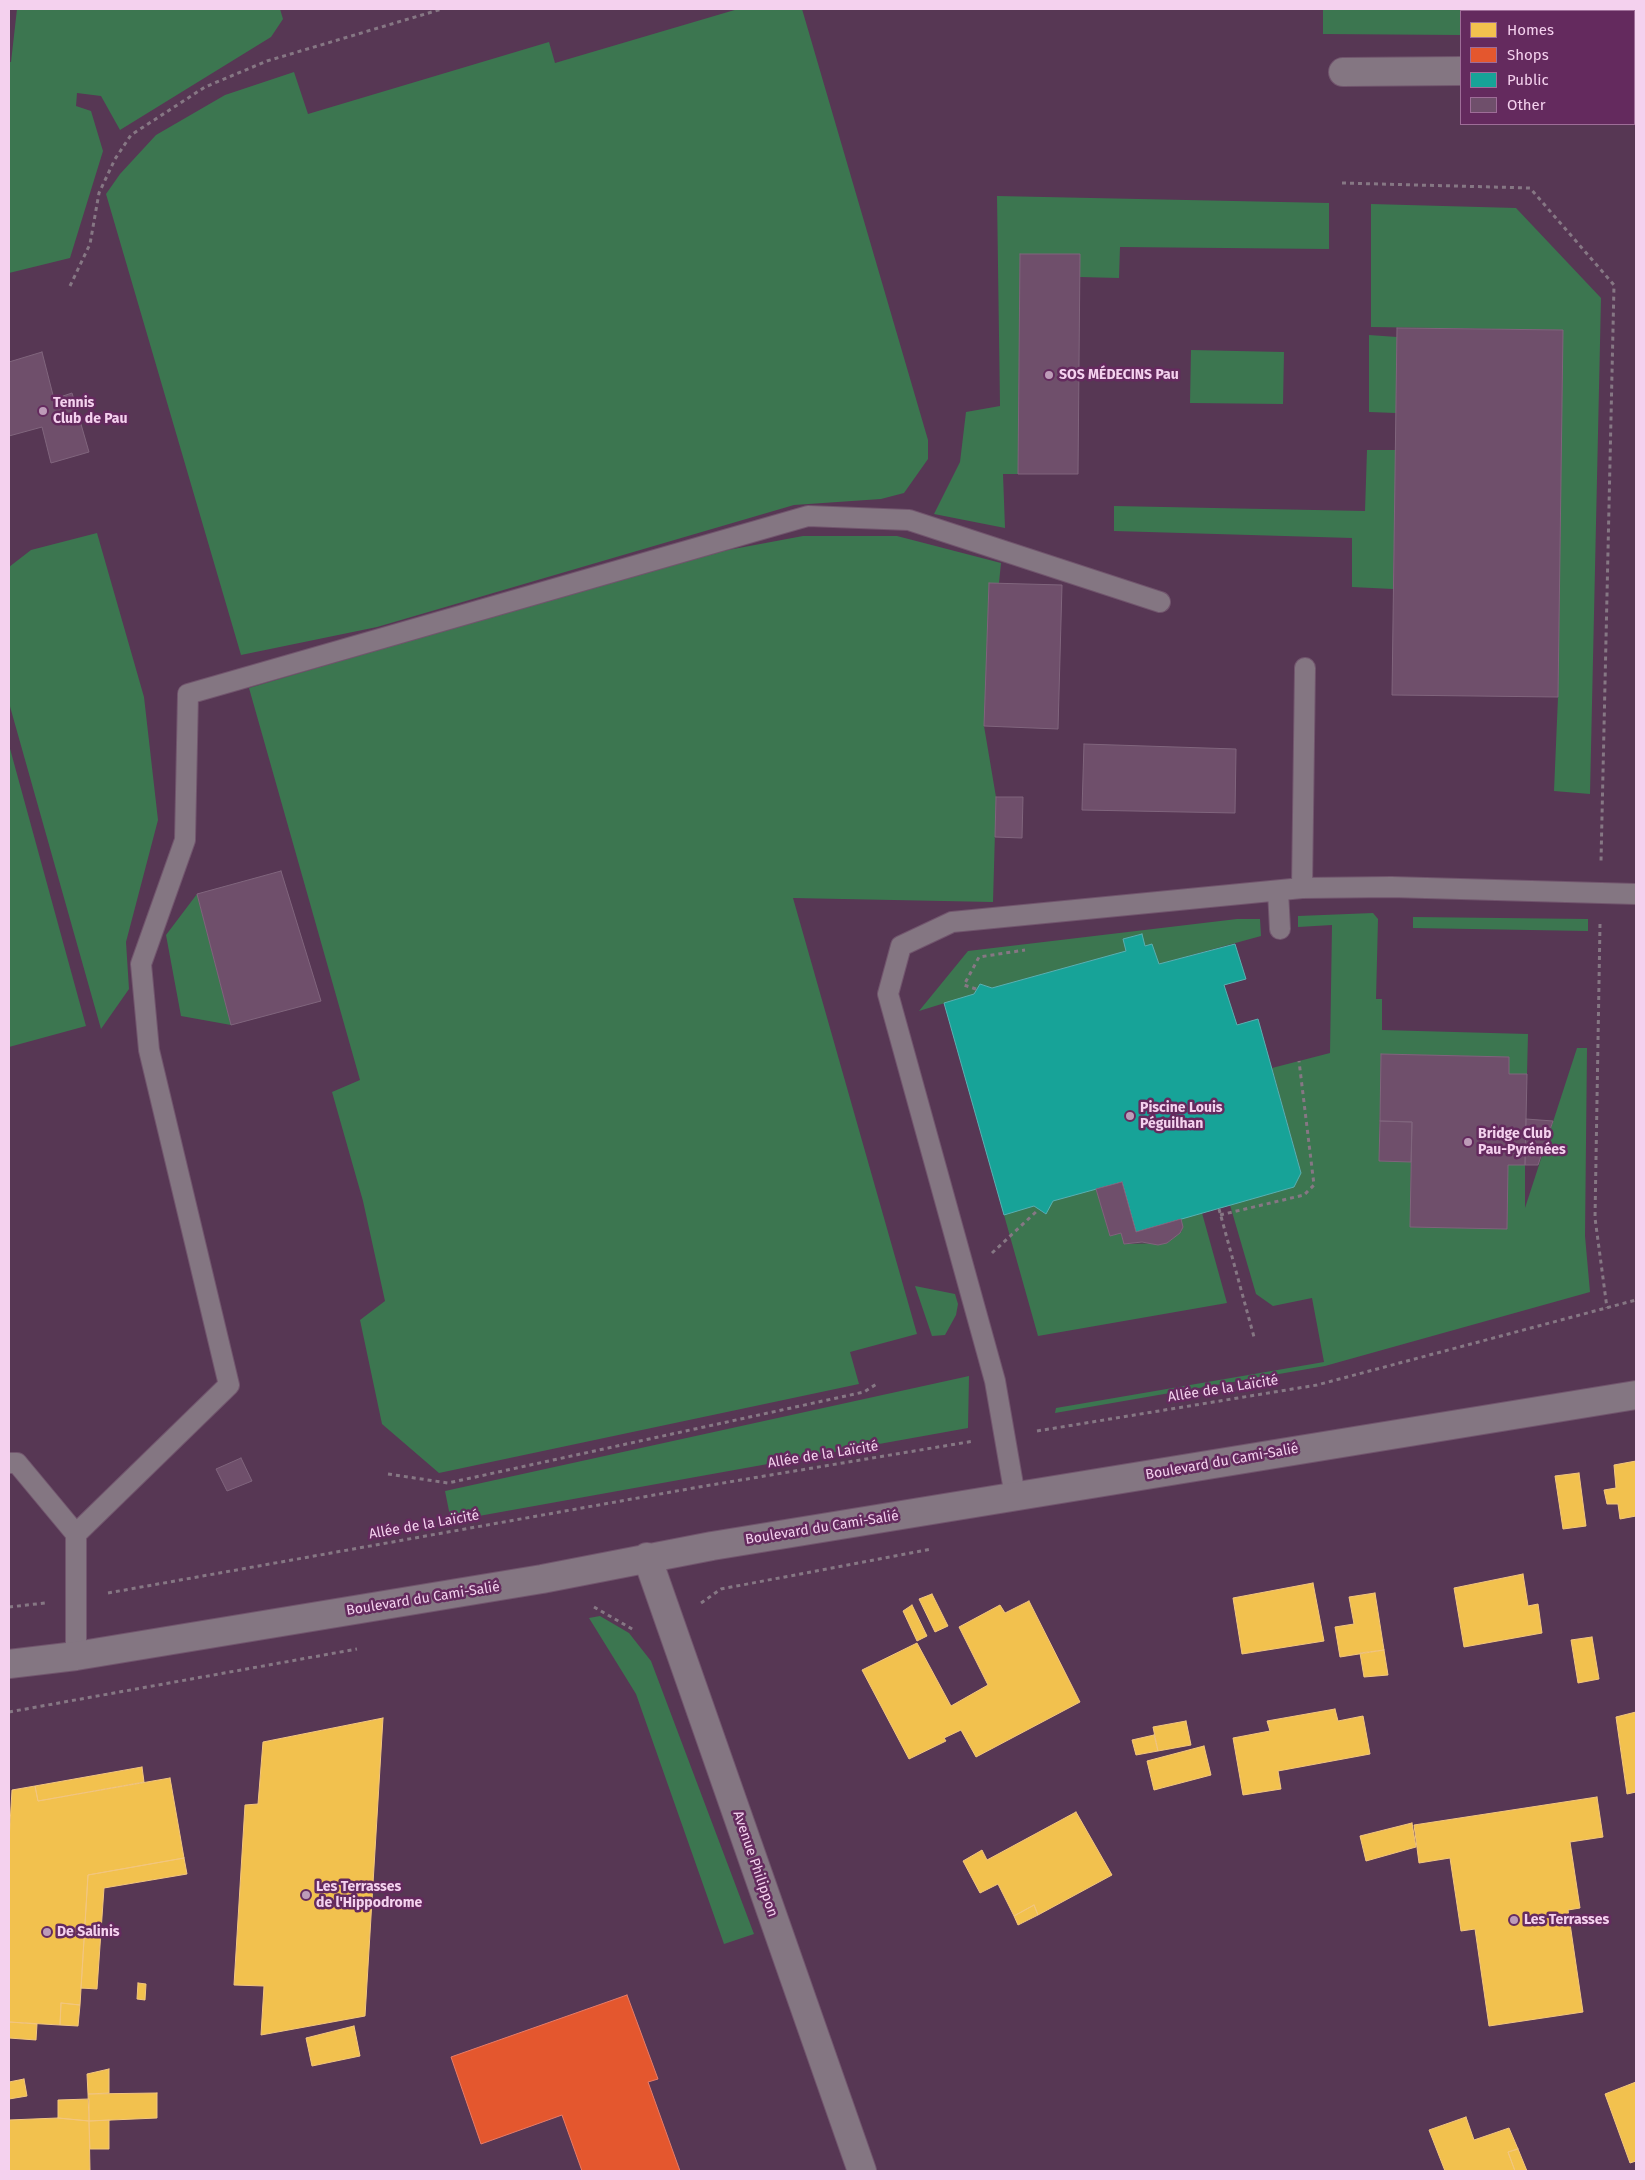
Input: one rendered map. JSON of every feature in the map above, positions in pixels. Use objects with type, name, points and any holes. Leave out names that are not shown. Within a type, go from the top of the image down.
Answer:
[{"type":"street","points":[[1343,72],[1460,71]]},
{"type":"street","name":"Boulevard du Cami-Salié","points":[[9,1664],[76,1656],[542,1579],[647,1557],[1636,1395]]},
{"type":"street","name":"Avenue Philippon","points":[[647,1557],[862,2171]]},
{"type":"lane","points":[[76,1534],[229,1385],[149,1050],[142,964],[185,840],[188,694],[808,516],[909,520],[1160,602]]},
{"type":"lane","points":[[1302,888],[1306,668]]},
{"type":"lane","points":[[1015,1496],[995,1381],[888,994],[901,946],[952,922],[1302,888],[1391,887],[1636,894]]},
{"type":"lane","points":[[1278,891],[1280,929]]},
{"type":"lane","points":[[9,1463],[17,1463],[76,1534],[76,1656]]},
{"type":"path","points":[[70,286],[90,244],[99,193],[115,159],[131,135],[204,87],[267,61],[442,9]]},
{"type":"path","points":[[1342,183],[1530,188],[1614,285],[1600,893],[1595,1218],[1606,1308]]},
{"type":"path","points":[[976,990],[964,985],[979,956],[1027,950],[1022,915]]},
{"type":"path","points":[[1220,1215],[1304,1195],[1314,1185],[1299,1061]]},
{"type":"path","points":[[1219,1209],[1254,1337]]},
{"type":"path","points":[[1009,1237],[1038,1210]]},
{"type":"path","name":"Allée de la Laïcité","points":[[9,1607],[75,1599],[699,1486],[1317,1385],[1636,1300]]},
{"type":"path","points":[[388,1474],[448,1483],[864,1392],[878,1383]]},
{"type":"path","points":[[592,1606],[632,1630],[671,1624],[721,1589],[937,1548]]},
{"type":"path","points":[[9,1712],[362,1648]]},
{"type":"green space","points":[[17,9],[280,9],[283,19],[271,37],[120,130],[101,96],[77,93],[76,106],[91,111],[103,151],[70,258],[9,273],[9,62],[11,62]]},
{"type":"green space","points":[[738,9],[802,9],[928,440],[928,459],[904,493],[881,499],[794,505],[377,627],[241,655],[106,194],[120,174],[156,135],[225,95],[294,72],[308,114],[549,42],[555,63]]},
{"type":"green space","points":[[1323,9],[1636,9],[1636,37],[1635,10],[1460,10],[1460,35],[1323,34]]},
{"type":"green space","points":[[997,196],[1329,203],[1329,249],[1120,247],[1119,278],[1080,277],[1080,254],[1020,254],[1018,474],[1003,474],[1005,528],[934,514],[960,462],[966,412],[1000,406]]},
{"type":"green space","points":[[1371,204],[1516,208],[1601,298],[1590,794],[1554,791],[1558,697],[1563,330],[1371,327]]},
{"type":"green space","points":[[1369,335],[1397,337],[1396,413],[1369,412]]},
{"type":"green space","points":[[1191,350],[1284,352],[1283,404],[1190,403]]},
{"type":"green space","points":[[1367,450],[1396,450],[1393,589],[1352,587],[1352,538],[1114,531],[1114,506],[1365,511]]},
{"type":"green space","points":[[97,533],[144,697],[158,820],[126,942],[129,989],[101,1029],[9,703],[9,567],[31,550]]},
{"type":"green space","points":[[803,536],[897,536],[1001,563],[999,583],[989,583],[984,726],[996,797],[993,902],[793,898],[917,1334],[850,1352],[859,1384],[439,1473],[382,1424],[360,1320],[385,1301],[363,1201],[332,1092],[360,1080],[249,688],[696,556]]},
{"type":"green space","points":[[9,745],[86,1026],[9,1047]]},
{"type":"green space","points":[[197,894],[231,1025],[181,1016],[166,935]]},
{"type":"green space","points":[[1373,913],[1378,919],[1376,999],[1382,999],[1382,1030],[1528,1034],[1527,1074],[1509,1074],[1509,1057],[1381,1054],[1379,1161],[1411,1162],[1410,1227],[1507,1229],[1508,1165],[1525,1165],[1525,1208],[1577,1048],[1587,1048],[1585,1236],[1590,1292],[1325,1366],[1055,1413],[1056,1408],[1324,1362],[1312,1298],[1273,1306],[1256,1294],[1230,1205],[1294,1187],[1301,1172],[1272,1068],[1330,1053],[1332,925],[1298,927],[1298,916]]},
{"type":"green space","points":[[1413,917],[1588,919],[1588,931],[1413,928]]},
{"type":"green space","points":[[1237,919],[1260,919],[1261,936],[1159,964],[1152,944],[1145,946],[1141,934],[1123,939],[1126,951],[992,988],[980,984],[974,994],[919,1011],[968,951]]},
{"type":"green space","points":[[1096,1189],[1110,1236],[1121,1233],[1124,1244],[1167,1243],[1182,1231],[1181,1219],[1202,1213],[1227,1303],[1038,1336],[1004,1215],[1034,1206],[1045,1214],[1053,1201]]},
{"type":"green space","points":[[915,1286],[955,1294],[958,1304],[956,1315],[945,1335],[932,1336]]},
{"type":"green space","points":[[969,1376],[968,1428],[451,1521],[445,1491]]},
{"type":"green space","points":[[600,1616],[629,1633],[651,1661],[754,1934],[724,1944],[636,1694],[589,1618]]},
{"type":"building: Homes","points":[[1636,1461],[1636,1516],[1620,1519],[1618,1504],[1607,1504],[1604,1490],[1616,1488],[1614,1465]]},
{"type":"building: Homes","points":[[1579,1473],[1586,1526],[1563,1529],[1555,1476]]},
{"type":"building: Homes","points":[[1523,1574],[1528,1606],[1538,1604],[1542,1633],[1464,1647],[1454,1588]]},
{"type":"building: Homes","points":[[1313,1583],[1324,1641],[1242,1654],[1233,1598]]},
{"type":"building: Homes","points":[[1375,1593],[1384,1650],[1340,1657],[1335,1627],[1354,1624],[1349,1597]]},
{"type":"building: Homes","points":[[932,1594],[948,1626],[935,1632],[919,1599]]},
{"type":"building: Homes","points":[[1029,1601],[1080,1702],[976,1757],[961,1730],[944,1738],[946,1741],[909,1759],[862,1670],[917,1643],[951,1706],[988,1685],[959,1627],[1000,1605],[1005,1613]]},
{"type":"building: Homes","points":[[912,1605],[927,1636],[917,1641],[903,1611]]},
{"type":"building: Homes","points":[[1592,1637],[1599,1679],[1578,1683],[1571,1640]]},
{"type":"building: Homes","points":[[1384,1650],[1388,1675],[1364,1677],[1360,1653]]},
{"type":"building: Homes","points":[[1335,1709],[1338,1721],[1363,1716],[1370,1754],[1278,1771],[1281,1789],[1243,1795],[1233,1738],[1270,1731],[1267,1721]]},
{"type":"building: Homes","points":[[1636,1712],[1636,1792],[1627,1794],[1616,1717]]},
{"type":"building: Homes","name":"Les Terrasses de l'Hippodrome","points":[[383,1718],[365,2016],[261,2035],[264,1986],[234,1985],[245,1805],[258,1804],[263,1742]]},
{"type":"building: Homes","points":[[1186,1721],[1191,1745],[1158,1751],[1153,1727]]},
{"type":"building: Homes","points":[[1154,1735],[1158,1751],[1136,1755],[1132,1740]]},
{"type":"building: Homes","points":[[1204,1746],[1211,1775],[1154,1790],[1147,1761]]},
{"type":"building: Homes","points":[[142,1767],[144,1782],[38,1801],[35,1786]]},
{"type":"building: Homes","name":"De Salinis","points":[[170,1778],[184,1858],[88,1875],[80,2005],[61,2003],[60,2025],[9,2022],[9,1841],[12,1790],[35,1786],[38,1801]]},
{"type":"building: Homes","name":"Les Terrasses","points":[[1597,1797],[1603,1837],[1570,1842],[1580,1908],[1568,1910],[1583,2012],[1489,2026],[1475,1929],[1461,1931],[1450,1858],[1419,1863],[1414,1825]]},
{"type":"building: Homes","points":[[1076,1812],[1112,1875],[1038,1915],[1034,1905],[1014,1916],[998,1884],[980,1893],[963,1861],[982,1850],[987,1860]]},
{"type":"building: Homes","points":[[1412,1823],[1416,1847],[1366,1861],[1360,1836]]},
{"type":"building: Homes","points":[[184,1858],[187,1874],[104,1888],[97,1989],[81,1988],[88,1875]]},
{"type":"building: Homes","points":[[1034,1905],[1038,1915],[1018,1925],[1014,1916]]},
{"type":"building: Homes","points":[[138,1983],[146,1984],[145,2000],[137,1999]]},
{"type":"building: Homes","points":[[61,2003],[80,2005],[78,2026],[60,2025]]},
{"type":"building: Homes","points":[[9,2022],[37,2024],[36,2040],[9,2038]]},
{"type":"building: Homes","points":[[354,2026],[360,2056],[312,2066],[306,2038]]},
{"type":"building: Homes","points":[[109,2069],[109,2093],[88,2094],[87,2074]]},
{"type":"building: Homes","points":[[24,2079],[27,2096],[9,2099],[9,2082]]},
{"type":"building: Homes","points":[[1636,2082],[1636,2161],[1630,2163],[1605,2094]]},
{"type":"building: Homes","points":[[157,2093],[157,2118],[89,2121],[88,2094]]},
{"type":"building: Homes","points":[[89,2099],[89,2121],[58,2118],[58,2100]]},
{"type":"building: Homes","points":[[1466,2117],[1474,2140],[1509,2128],[1518,2149],[1508,2152],[1515,2171],[1445,2171],[1429,2130]]},
{"type":"building: Homes","points":[[58,2118],[89,2121],[90,2171],[9,2171],[9,2120]]},
{"type":"building: Homes","points":[[109,2120],[109,2149],[90,2149],[89,2121]]},
{"type":"building: Homes","points":[[1518,2149],[1527,2171],[1515,2171],[1508,2152]]},
{"type":"building: Shops","points":[[627,1995],[658,2079],[648,2082],[680,2171],[582,2171],[562,2115],[481,2144],[451,2057]]},
{"type":"building: Public","name":"Piscine Louis Péguilhan","points":[[1142,934],[1145,946],[1152,944],[1159,964],[1235,944],[1246,979],[1224,985],[1237,1025],[1258,1019],[1301,1173],[1294,1187],[1136,1232],[1122,1182],[1053,1201],[1046,1214],[1034,1206],[1004,1215],[944,1003],[974,994],[980,984],[992,988],[1126,951],[1123,939]]},
{"type":"building: Other","name":"SOS MÉDECINS Pau","points":[[1020,254],[1080,254],[1078,474],[1018,474]]},
{"type":"building: Other","points":[[1397,328],[1563,330],[1558,697],[1392,695]]},
{"type":"building: Other","name":"Tennis Club de Pau","points":[[42,352],[54,399],[72,393],[89,452],[51,463],[42,427],[9,436],[9,362]]},
{"type":"building: Other","points":[[989,583],[1062,585],[1058,729],[984,726]]},
{"type":"building: Other","points":[[1084,744],[1236,749],[1235,813],[1082,810]]},
{"type":"building: Other","points":[[996,797],[1023,797],[1022,838],[995,837]]},
{"type":"building: Other","points":[[281,871],[321,1001],[231,1025],[197,894]]},
{"type":"building: Other","name":"Bridge Club Pau-Pyrénées","points":[[1381,1054],[1509,1057],[1509,1074],[1527,1074],[1525,1165],[1508,1165],[1507,1229],[1410,1227],[1412,1122],[1380,1121]]},
{"type":"building: Other","points":[[1526,1119],[1553,1121],[1538,1165],[1525,1165]]},
{"type":"building: Other","points":[[1380,1121],[1412,1122],[1411,1162],[1379,1161]]},
{"type":"building: Other","points":[[1122,1182],[1136,1232],[1181,1219],[1183,1227],[1180,1233],[1167,1243],[1158,1245],[1142,1242],[1124,1244],[1121,1233],[1110,1236],[1096,1189]]},
{"type":"building: Other","points":[[241,1458],[252,1481],[227,1491],[216,1469]]},
{"type":"place","name":"SOS MÉDECINS Pau","points":[[1049,375]]},
{"type":"place","name":"Tennis Club de Pau","points":[[43,411]]},
{"type":"place","name":"Piscine Louis Péguilhan","points":[[1130,1116]]},
{"type":"place","name":"Bridge Club Pau-Pyrénées","points":[[1468,1142]]},
{"type":"place","name":"Les Terrasses de l'Hippodrome","points":[[306,1895]]},
{"type":"place","name":"Les Terrasses","points":[[1514,1920]]},
{"type":"place","name":"De Salinis","points":[[47,1932]]}]
